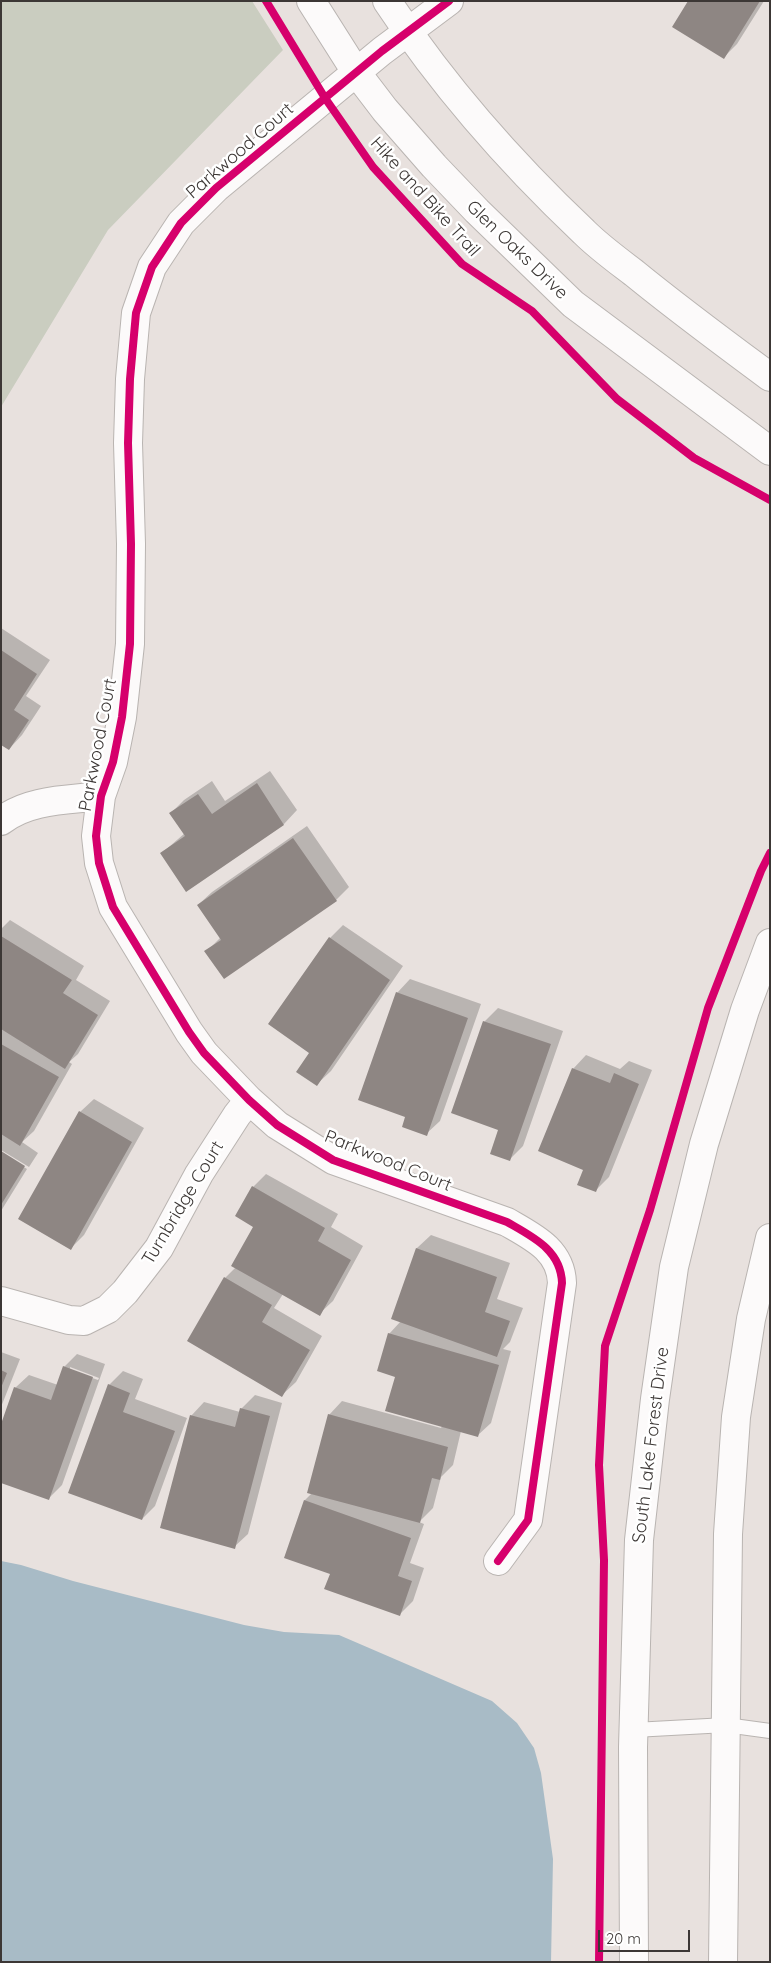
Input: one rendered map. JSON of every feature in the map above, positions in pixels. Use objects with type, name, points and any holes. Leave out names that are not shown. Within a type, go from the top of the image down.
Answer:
[{"type":"street","name":"Glen Oaks Drive","points":[[311,1],[356,72],[385,110],[477,211],[573,304],[770,451]]},
{"type":"street","points":[[387,1],[407,31],[458,98],[503,151],[585,234],[684,313],[770,377]]},
{"type":"street","name":"Parkwood Court","points":[[449,1],[407,31],[216,188],[181,223],[152,267],[136,313],[130,379],[128,443],[131,544],[130,644],[122,717],[113,762],[101,796],[96,836],[99,863],[113,907],[189,1032],[204,1053],[249,1100],[277,1125],[333,1160],[507,1222],[547,1247],[556,1258],[562,1273],[562,1283],[528,1520],[498,1561]]},
{"type":"street","points":[[1,821],[17,810],[39,804],[101,796]]},
{"type":"street","name":"South Lake Forest Drive","points":[[634,1962],[634,1730],[639,1540],[655,1399],[674,1267],[704,1144],[745,1010],[770,943]]},
{"type":"street","name":"Turnbridge Court","points":[[1,1301],[69,1320],[84,1321],[108,1308],[125,1292],[159,1248],[175,1222],[199,1174],[237,1114],[249,1100]]},
{"type":"street","points":[[724,1962],[728,1534],[736,1417],[751,1319],[770,1238]]},
{"type":"lane","points":[[634,1730],[726,1725],[770,1731]]},
{"type":"shaded area","points":[[1,1],[252,1],[283,50],[108,230],[1,407]]},
{"type":"water","points":[[1,1561],[244,1625],[284,1632],[339,1635],[492,1701],[517,1723],[534,1748],[541,1773],[553,1859],[551,1962],[1,1962]]},
{"type":"building","points":[[688,1],[760,1],[724,59],[672,27]]},
{"type":"building","points":[[1,650],[37,674],[14,710],[29,720],[9,750],[1,745]]},
{"type":"building","points":[[257,783],[284,825],[186,892],[160,853],[185,836],[169,813],[198,794],[212,814]]},
{"type":"building","points":[[293,838],[337,901],[224,979],[204,951],[221,940],[197,905]]},
{"type":"building","points":[[1,936],[72,980],[63,993],[98,1015],[65,1069],[1,1029]]},
{"type":"building","points":[[329,937],[390,980],[317,1086],[296,1072],[309,1053],[268,1024]]},
{"type":"building","points":[[396,992],[468,1018],[427,1136],[402,1127],[405,1117],[358,1100]]},
{"type":"building","points":[[483,1021],[551,1044],[510,1161],[490,1154],[498,1130],[451,1113]]},
{"type":"building","points":[[1,1044],[59,1077],[20,1146],[1,1134]]},
{"type":"building","points":[[572,1068],[610,1083],[614,1073],[639,1084],[596,1192],[577,1185],[583,1170],[538,1151]]},
{"type":"building","points":[[79,1111],[132,1142],[71,1250],[18,1219]]},
{"type":"building","points":[[1,1151],[25,1166],[1,1205]]},
{"type":"building","points":[[252,1186],[325,1228],[318,1241],[351,1260],[320,1316],[231,1266],[253,1227],[235,1216]]},
{"type":"building","points":[[416,1248],[497,1277],[485,1312],[510,1321],[497,1357],[391,1319]]},
{"type":"building","points":[[224,1277],[272,1305],[262,1322],[310,1350],[282,1397],[187,1341]]},
{"type":"building","points":[[388,1333],[499,1365],[478,1437],[385,1411],[395,1377],[377,1371]]},
{"type":"building","points":[[63,1366],[93,1377],[49,1500],[1,1483],[1,1424],[14,1387],[51,1400]]},
{"type":"building","points":[[1,1370],[7,1373],[1,1388]]},
{"type":"building","points":[[108,1384],[130,1393],[123,1412],[175,1431],[142,1520],[68,1493]]},
{"type":"building","points":[[240,1408],[270,1416],[235,1549],[160,1528],[190,1415],[235,1427]]},
{"type":"building","points":[[328,1414],[448,1447],[440,1480],[432,1478],[420,1523],[307,1493]]},
{"type":"building","points":[[304,1500],[411,1538],[398,1576],[412,1581],[400,1616],[324,1589],[330,1574],[284,1558]]},
{"type":"cycle path","name":"Hike and Bike Trail","points":[[266,1],[325,98],[373,167],[462,264],[532,311],[617,399],[694,458],[770,500]]},
{"type":"cycle path","points":[[449,1],[382,51],[216,188],[181,223],[152,267],[136,313],[130,379],[128,443],[131,544],[130,644],[122,717],[113,762],[101,796],[96,836],[99,863],[113,907],[189,1032],[204,1053],[249,1100],[277,1125],[333,1160],[507,1222],[536,1239],[551,1253],[557,1262],[562,1283],[528,1520],[498,1561]]},
{"type":"cycle path","points":[[599,1962],[604,1560],[599,1465],[605,1346],[650,1210],[708,1008],[761,871],[770,853]]}]
